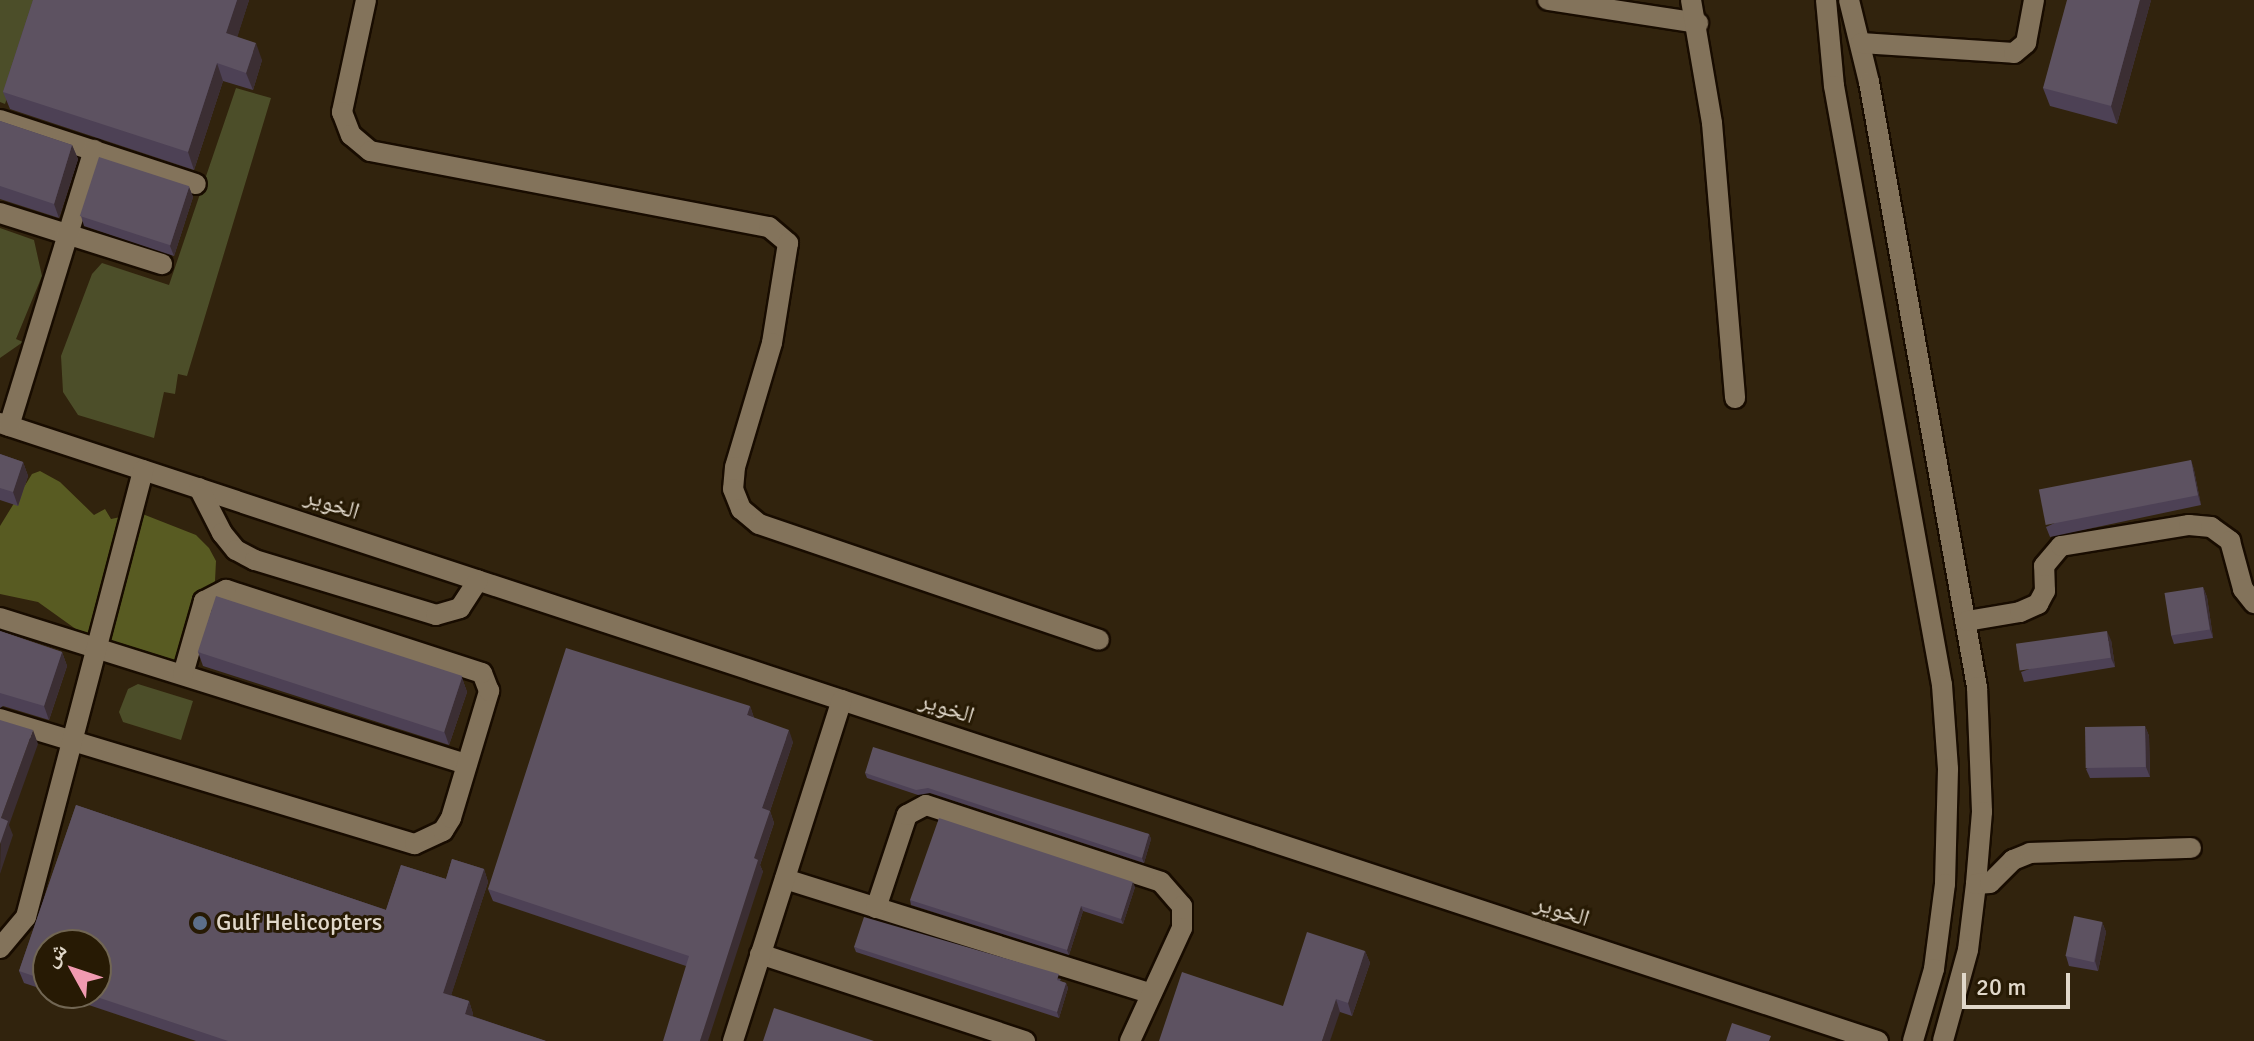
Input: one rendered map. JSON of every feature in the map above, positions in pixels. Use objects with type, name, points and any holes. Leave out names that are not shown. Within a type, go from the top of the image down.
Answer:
[{"type":"street","points":[[366,0],[342,112],[351,135],[370,151],[769,227],[788,243],[772,343],[735,467],[733,489],[741,509],[759,524],[1099,640]]},
{"type":"street","points":[[1548,0],[1698,23]]},
{"type":"street","points":[[1691,0],[1698,23],[1714,139],[1735,398]]},
{"type":"street","points":[[1826,0],[1834,86],[1942,685],[1948,769],[1945,884],[1934,969],[1913,1041]]},
{"type":"street","points":[[1849,0],[1861,43],[1977,687],[1980,766],[1976,884],[1968,950],[1943,1041]]},
{"type":"street","points":[[1861,43],[2014,53],[2026,43],[2034,0]]},
{"type":"street","points":[[0,120],[196,184]]},
{"type":"street","points":[[4,424],[71,236],[94,150]]},
{"type":"street","points":[[0,213],[162,264]]},
{"type":"street","name":"الخوير","points":[[4,424],[1878,1041]]},
{"type":"street","points":[[0,948],[26,917],[143,470]]},
{"type":"street","points":[[199,488],[222,533],[236,550],[255,560],[436,615],[460,608],[478,580]]},
{"type":"street","points":[[1967,621],[2020,612],[2038,604],[2045,591],[2044,566],[2061,546],[2189,525],[2211,527],[2230,541],[2243,589],[2254,603]]},
{"type":"street","points":[[0,719],[415,844],[443,831],[489,691],[482,673],[226,590],[204,601],[183,674]]},
{"type":"street","points":[[0,618],[467,764]]},
{"type":"street","points":[[733,1041],[842,700]]},
{"type":"street","points":[[876,908],[907,815],[919,806],[933,806],[1170,888],[1182,906],[1182,928],[1130,1041]]},
{"type":"street","points":[[1976,884],[1996,880],[2013,860],[2030,853],[2191,848]]},
{"type":"street","points":[[785,879],[1151,994]]},
{"type":"street","points":[[760,954],[1025,1041]]},
{"type":"green space","points":[[0,0],[40,0],[5,104],[0,102]]},
{"type":"green space","points":[[236,88],[271,98],[187,376],[178,374],[175,394],[164,392],[154,438],[78,415],[63,392],[61,356],[92,274],[102,263],[169,285]]},
{"type":"green space","points":[[0,228],[34,240],[42,276],[16,339],[23,342],[0,358]]},
{"type":"green space","points":[[40,471],[60,482],[94,515],[105,509],[111,519],[140,513],[196,535],[209,548],[216,561],[215,581],[175,663],[156,672],[133,670],[38,602],[0,594],[0,526],[32,474]]},
{"type":"green space","points":[[138,684],[193,701],[181,740],[123,722],[119,712],[128,689]]},
{"type":"building","points":[[33,0],[237,0],[226,33],[256,43],[246,73],[217,63],[188,152],[3,92]]},
{"type":"building","points":[[2067,0],[2140,0],[2111,106],[2043,88]]},
{"type":"building","points":[[0,121],[72,145],[54,204],[0,186]]},
{"type":"building","points":[[99,157],[189,186],[170,245],[80,216]]},
{"type":"building","points":[[0,454],[23,462],[13,492],[0,488]]},
{"type":"building","points":[[2191,460],[2198,495],[2046,525],[2039,490]]},
{"type":"building","points":[[2203,587],[2210,629],[2171,636],[2164,593]]},
{"type":"building","points":[[216,596],[462,676],[444,732],[198,652]]},
{"type":"building","points":[[0,631],[62,652],[44,706],[0,693]]},
{"type":"building","points":[[2107,631],[2111,658],[2020,671],[2016,644]]},
{"type":"building","points":[[566,648],[750,706],[747,715],[789,730],[762,808],[770,811],[754,858],[758,860],[700,1041],[663,1041],[689,956],[488,889]]},
{"type":"building","points":[[0,720],[33,730],[1,818],[8,821],[0,844]]},
{"type":"building","points":[[2145,726],[2146,767],[2086,768],[2085,727]]},
{"type":"building","points":[[873,747],[1149,834],[1142,858],[928,788],[916,790],[865,773]]},
{"type":"building","name":"Gulf Helicopters","points":[[76,805],[386,910],[401,865],[446,879],[452,859],[484,869],[443,993],[469,1001],[465,1014],[546,1041],[228,1041],[112,1002],[112,929],[33,929]]},
{"type":"building","points":[[939,818],[1133,882],[1121,919],[1081,906],[1067,950],[910,900]]},
{"type":"building","points":[[2074,916],[2102,922],[2094,962],[2065,956]]},
{"type":"building","points":[[864,917],[1059,974],[1057,980],[1066,983],[1057,1012],[854,947]]},
{"type":"building","points":[[1307,932],[1365,951],[1348,1003],[1336,999],[1322,1041],[1159,1041],[1182,972],[1283,1006]]},
{"type":"building","name":"Gulf Helicopters","points":[[32,933],[32,975],[19,971]]},
{"type":"building","points":[[774,1008],[874,1041],[763,1041]]},
{"type":"building","points":[[1732,1023],[1771,1036],[1769,1041],[1726,1041]]},
{"type":"place","name":"Gulf Helicopters","points":[[200,923]]}]
